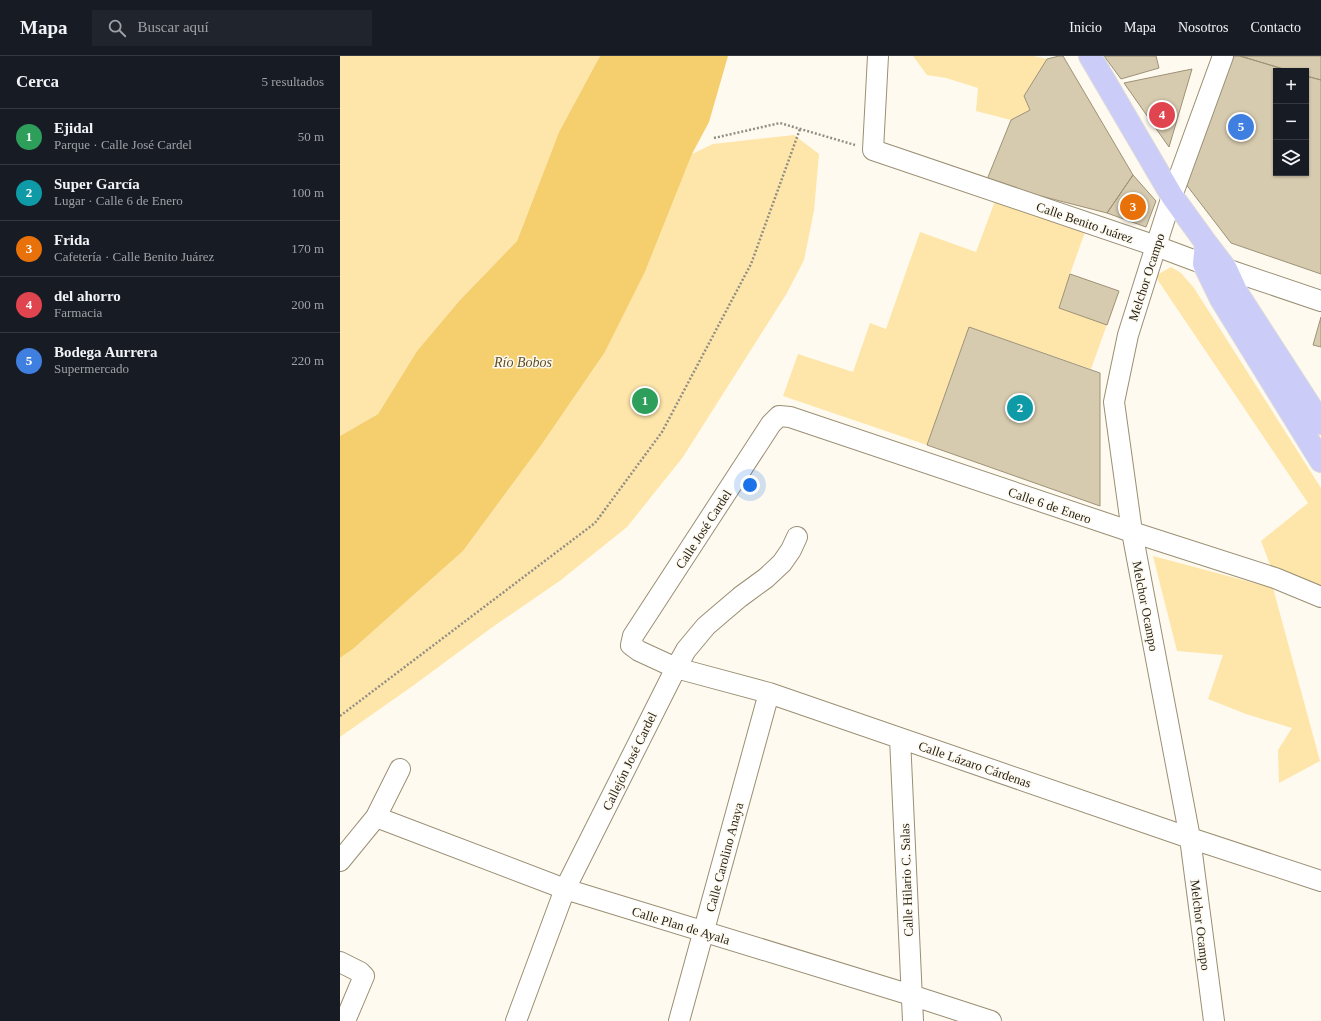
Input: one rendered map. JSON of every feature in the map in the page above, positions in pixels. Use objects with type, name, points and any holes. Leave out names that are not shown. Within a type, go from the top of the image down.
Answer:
[{"type":"main road","points":[[1090,56],[1205,254],[1221,299],[1321,461]]},
{"type":"main road","points":[[1205,254],[1226,269],[1237,293],[1321,423]]},
{"type":"street","points":[[873,150],[878,56]]},
{"type":"street","name":"Melchor Ocampo","points":[[1214,1021],[1190,838],[1132,532],[1114,402],[1128,336],[1156,246],[1172,196],[1223,56]]},
{"type":"street","name":"Calle Benito Juárez","points":[[873,150],[1156,246],[1205,254]]},
{"type":"street","points":[[1226,269],[1321,301]]},
{"type":"street","name":"Calle 6 de Enero","points":[[779,416],[790,417],[1132,532],[1275,578],[1321,597]]},
{"type":"street","name":"Calle José Cardel","points":[[632,645],[633,636],[771,424],[779,416]]},
{"type":"street","name":"Callejón José Cardel","points":[[516,1021],[565,889],[686,650],[706,626],[740,597],[766,578],[782,563],[791,550],[797,537]]},
{"type":"street","name":"Calle Lázaro Cárdenas","points":[[632,645],[639,651],[676,668],[769,693],[1190,838],[1321,881]]},
{"type":"street","name":"Calle Carolino Anaya","points":[[679,1021],[769,693]]},
{"type":"street","name":"Calle Hilario C. Salas","points":[[900,738],[913,1021]]},
{"type":"street","points":[[340,861],[376,817],[400,769]]},
{"type":"street","name":"Calle Plan de Ayala","points":[[376,817],[565,889],[911,995],[990,1021]]},
{"type":"street","points":[[340,962],[360,972],[364,976],[345,1021]]},
{"type":"path","points":[[714,138],[780,123],[873,150]]},
{"type":"path","points":[[340,716],[595,523],[662,432],[752,264],[800,129]]},
{"type":"shaded area","points":[[340,56],[600,56],[559,132],[517,241],[460,300],[417,351],[378,414],[340,436]]},
{"type":"shaded area","points":[[913,56],[1034,56],[1047,59],[1024,96],[1030,110],[1011,120],[976,111],[978,88],[946,78],[927,75]]},
{"type":"shaded area","points":[[794,135],[819,154],[814,211],[804,260],[787,293],[683,457],[627,527],[561,580],[494,626],[340,737],[340,658],[353,649],[463,551],[542,444],[605,352],[645,272],[692,154],[713,144]]},
{"type":"shaded area","points":[[995,201],[1085,232],[1070,274],[1119,291],[1091,369],[969,327],[927,445],[783,396],[798,354],[853,372],[870,323],[886,329],[920,232],[976,252]]},
{"type":"shaded area","points":[[1171,267],[1181,273],[1194,288],[1321,488],[1321,606],[1299,599],[1275,578],[1261,541],[1308,503],[1155,276]]},
{"type":"shaded area","points":[[1153,556],[1273,588],[1320,761],[1279,783],[1278,750],[1292,728],[1246,714],[1208,699],[1223,655],[1177,651]]},
{"type":"water","name":"Río Bobos","points":[[600,56],[728,56],[709,122],[692,154],[645,272],[605,352],[542,444],[463,551],[353,649],[340,658],[340,436],[378,414],[417,351],[460,300],[517,241],[559,132]]},
{"type":"building","points":[[1063,56],[1133,175],[1107,213],[986,182],[1011,120],[1030,110],[1024,96],[1047,59]]},
{"type":"building","points":[[1104,56],[1156,56],[1159,68],[1121,79]]},
{"type":"building","points":[[1233,56],[1240,56],[1280,68],[1273,68],[1273,176],[1309,176],[1309,77],[1321,80],[1321,274],[1231,243],[1185,183]]},
{"type":"building","points":[[1240,56],[1321,56],[1321,80],[1309,77],[1309,68],[1280,68]]},
{"type":"building","points":[[1192,69],[1169,147],[1124,83]]},
{"type":"building","points":[[1133,175],[1156,201],[1146,227],[1107,213]]},
{"type":"building","points":[[1070,274],[1119,291],[1107,325],[1059,308]]},
{"type":"building","points":[[1321,317],[1321,347],[1313,345]]},
{"type":"building","points":[[969,327],[1100,373],[1100,506],[927,445]]},
{"type":"place","name":"del ahorro","points":[[1162,115]]},
{"type":"place","name":"Bodega Aurrera","points":[[1241,127]]},
{"type":"place","name":"Frida","points":[[1133,207]]},
{"type":"place","name":"Ejidal","points":[[645,401]]},
{"type":"place","name":"Super García","points":[[1020,408]]}]
